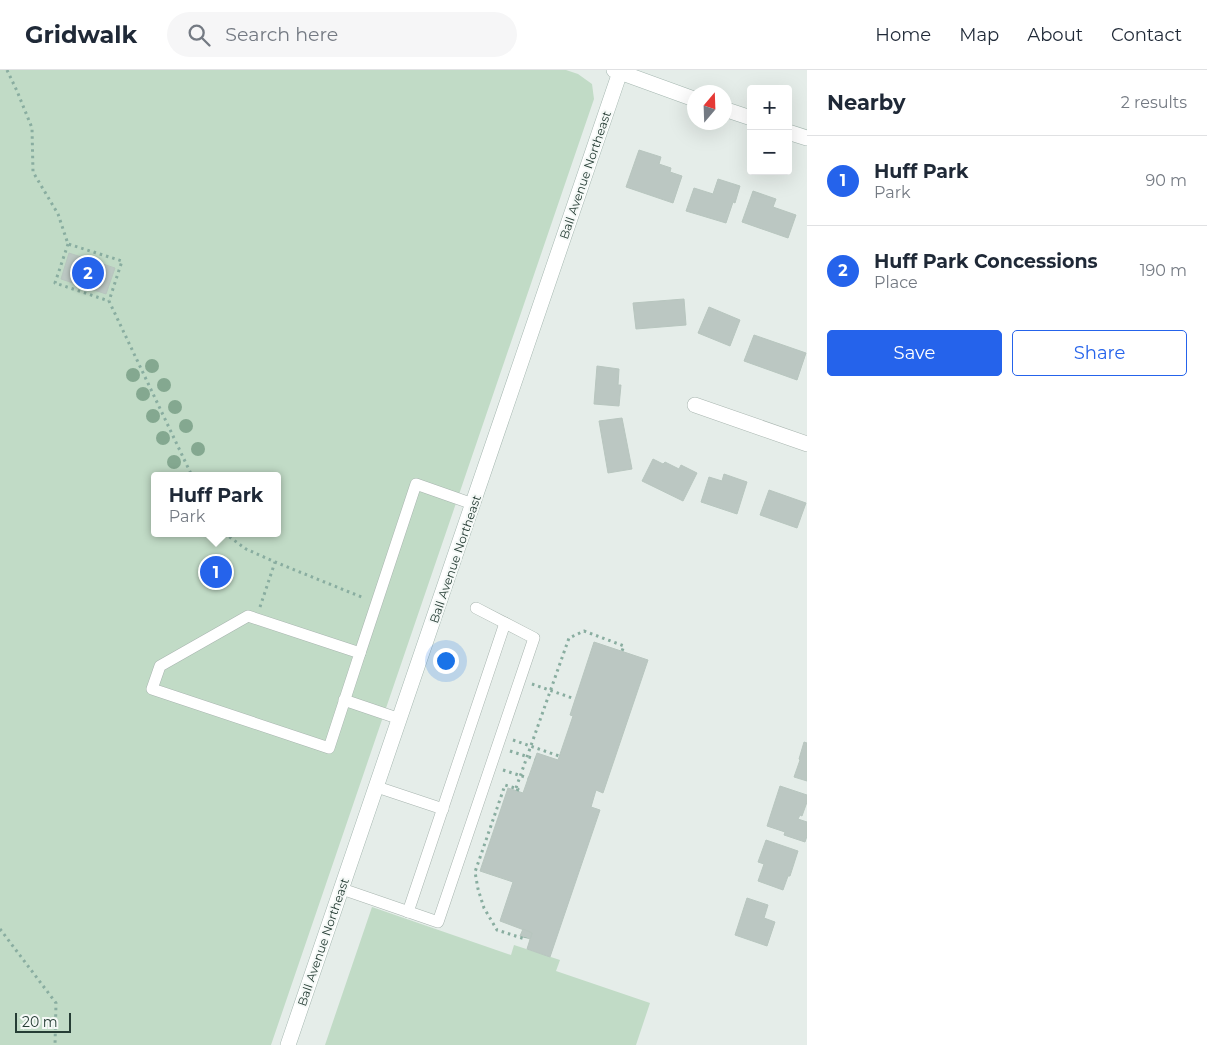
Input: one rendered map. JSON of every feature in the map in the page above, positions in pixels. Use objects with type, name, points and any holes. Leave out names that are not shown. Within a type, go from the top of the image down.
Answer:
[{"type":"street","points":[[617,71],[687,96]]},
{"type":"street","name":"Ball Avenue Northeast","points":[[288,1045],[473,504],[617,71]]},
{"type":"street","points":[[732,112],[747,117]]},
{"type":"street","points":[[792,133],[807,138]]},
{"type":"street","points":[[695,405],[807,444]]},
{"type":"lane","points":[[360,653],[248,616],[160,666],[152,689],[329,748],[416,484],[473,504]]},
{"type":"lane","points":[[342,889],[438,922],[534,638],[476,608]]},
{"type":"lane","points":[[408,912],[505,623]]},
{"type":"lane","points":[[344,700],[400,720]]},
{"type":"lane","points":[[376,786],[442,809]]},
{"type":"path","points":[[7,70],[18,91],[32,128],[34,172],[58,214],[68,244],[55,284],[109,301]]},
{"type":"path","points":[[68,244],[122,261],[109,301],[190,472]]},
{"type":"path","points":[[230,537],[246,549],[275,562],[377,603]]},
{"type":"path","points":[[248,616],[259,609],[275,562]]},
{"type":"path","points":[[525,938],[497,930],[484,908],[475,872],[505,785],[516,790],[569,638],[584,631],[624,646],[622,651]]},
{"type":"path","points":[[520,680],[575,699]]},
{"type":"path","points":[[499,741],[531,746],[559,756]]},
{"type":"path","points":[[499,741],[535,759]]},
{"type":"path","points":[[491,766],[528,778]]},
{"type":"path","points":[[0,929],[56,1003],[55,1045]]},
{"type":"green space","points":[[0,70],[566,70],[578,74],[592,84],[594,99],[271,1045],[0,1045]]},
{"type":"green space","points":[[372,907],[511,955],[514,945],[560,960],[556,971],[650,1003],[636,1045],[325,1045]]},
{"type":"building","points":[[639,150],[661,157],[659,164],[671,168],[670,172],[682,176],[673,203],[626,187]]},
{"type":"building","points":[[718,179],[740,186],[726,223],[686,211],[694,188],[713,194]]},
{"type":"building","points":[[753,191],[776,199],[773,207],[796,215],[788,238],[742,222]]},
{"type":"building","points":[[69,253],[115,268],[106,294],[61,279]]},
{"type":"building","points":[[684,299],[686,325],[636,329],[633,303]]},
{"type":"building","points":[[709,307],[740,320],[730,346],[698,333]]},
{"type":"building","points":[[754,335],[806,353],[797,380],[744,361]]},
{"type":"building","points":[[597,366],[619,369],[618,385],[621,385],[619,406],[594,404]]},
{"type":"building","points":[[622,418],[632,469],[608,473],[599,421]]},
{"type":"building","points":[[653,459],[663,464],[665,462],[679,469],[681,465],[697,473],[683,501],[642,481]]},
{"type":"building","points":[[724,474],[747,482],[737,514],[701,502],[709,477],[722,481]]},
{"type":"building","points":[[769,490],[806,503],[797,528],[760,515]]},
{"type":"building","points":[[594,642],[648,660],[603,793],[596,790],[591,807],[600,810],[550,957],[527,949],[532,933],[500,921],[513,882],[480,871],[508,788],[523,793],[537,753],[558,760],[573,716],[570,715]]},
{"type":"building","points":[[804,742],[807,743],[807,781],[794,777]]},
{"type":"building","points":[[780,786],[807,795],[807,802],[802,816],[800,815],[798,819],[807,822],[805,842],[784,835],[785,832],[767,826]]},
{"type":"building","points":[[766,840],[798,851],[790,876],[788,876],[783,890],[758,881],[764,864],[758,862]]},
{"type":"building","points":[[747,898],[768,905],[764,918],[775,922],[767,946],[735,935]]},
{"type":"building","points":[[523,929],[532,933],[530,939],[520,936]]},
{"type":"place","name":"Huff Park Concessions","points":[[88,273]]},
{"type":"place","name":"Huff Park","points":[[216,572]]}]
